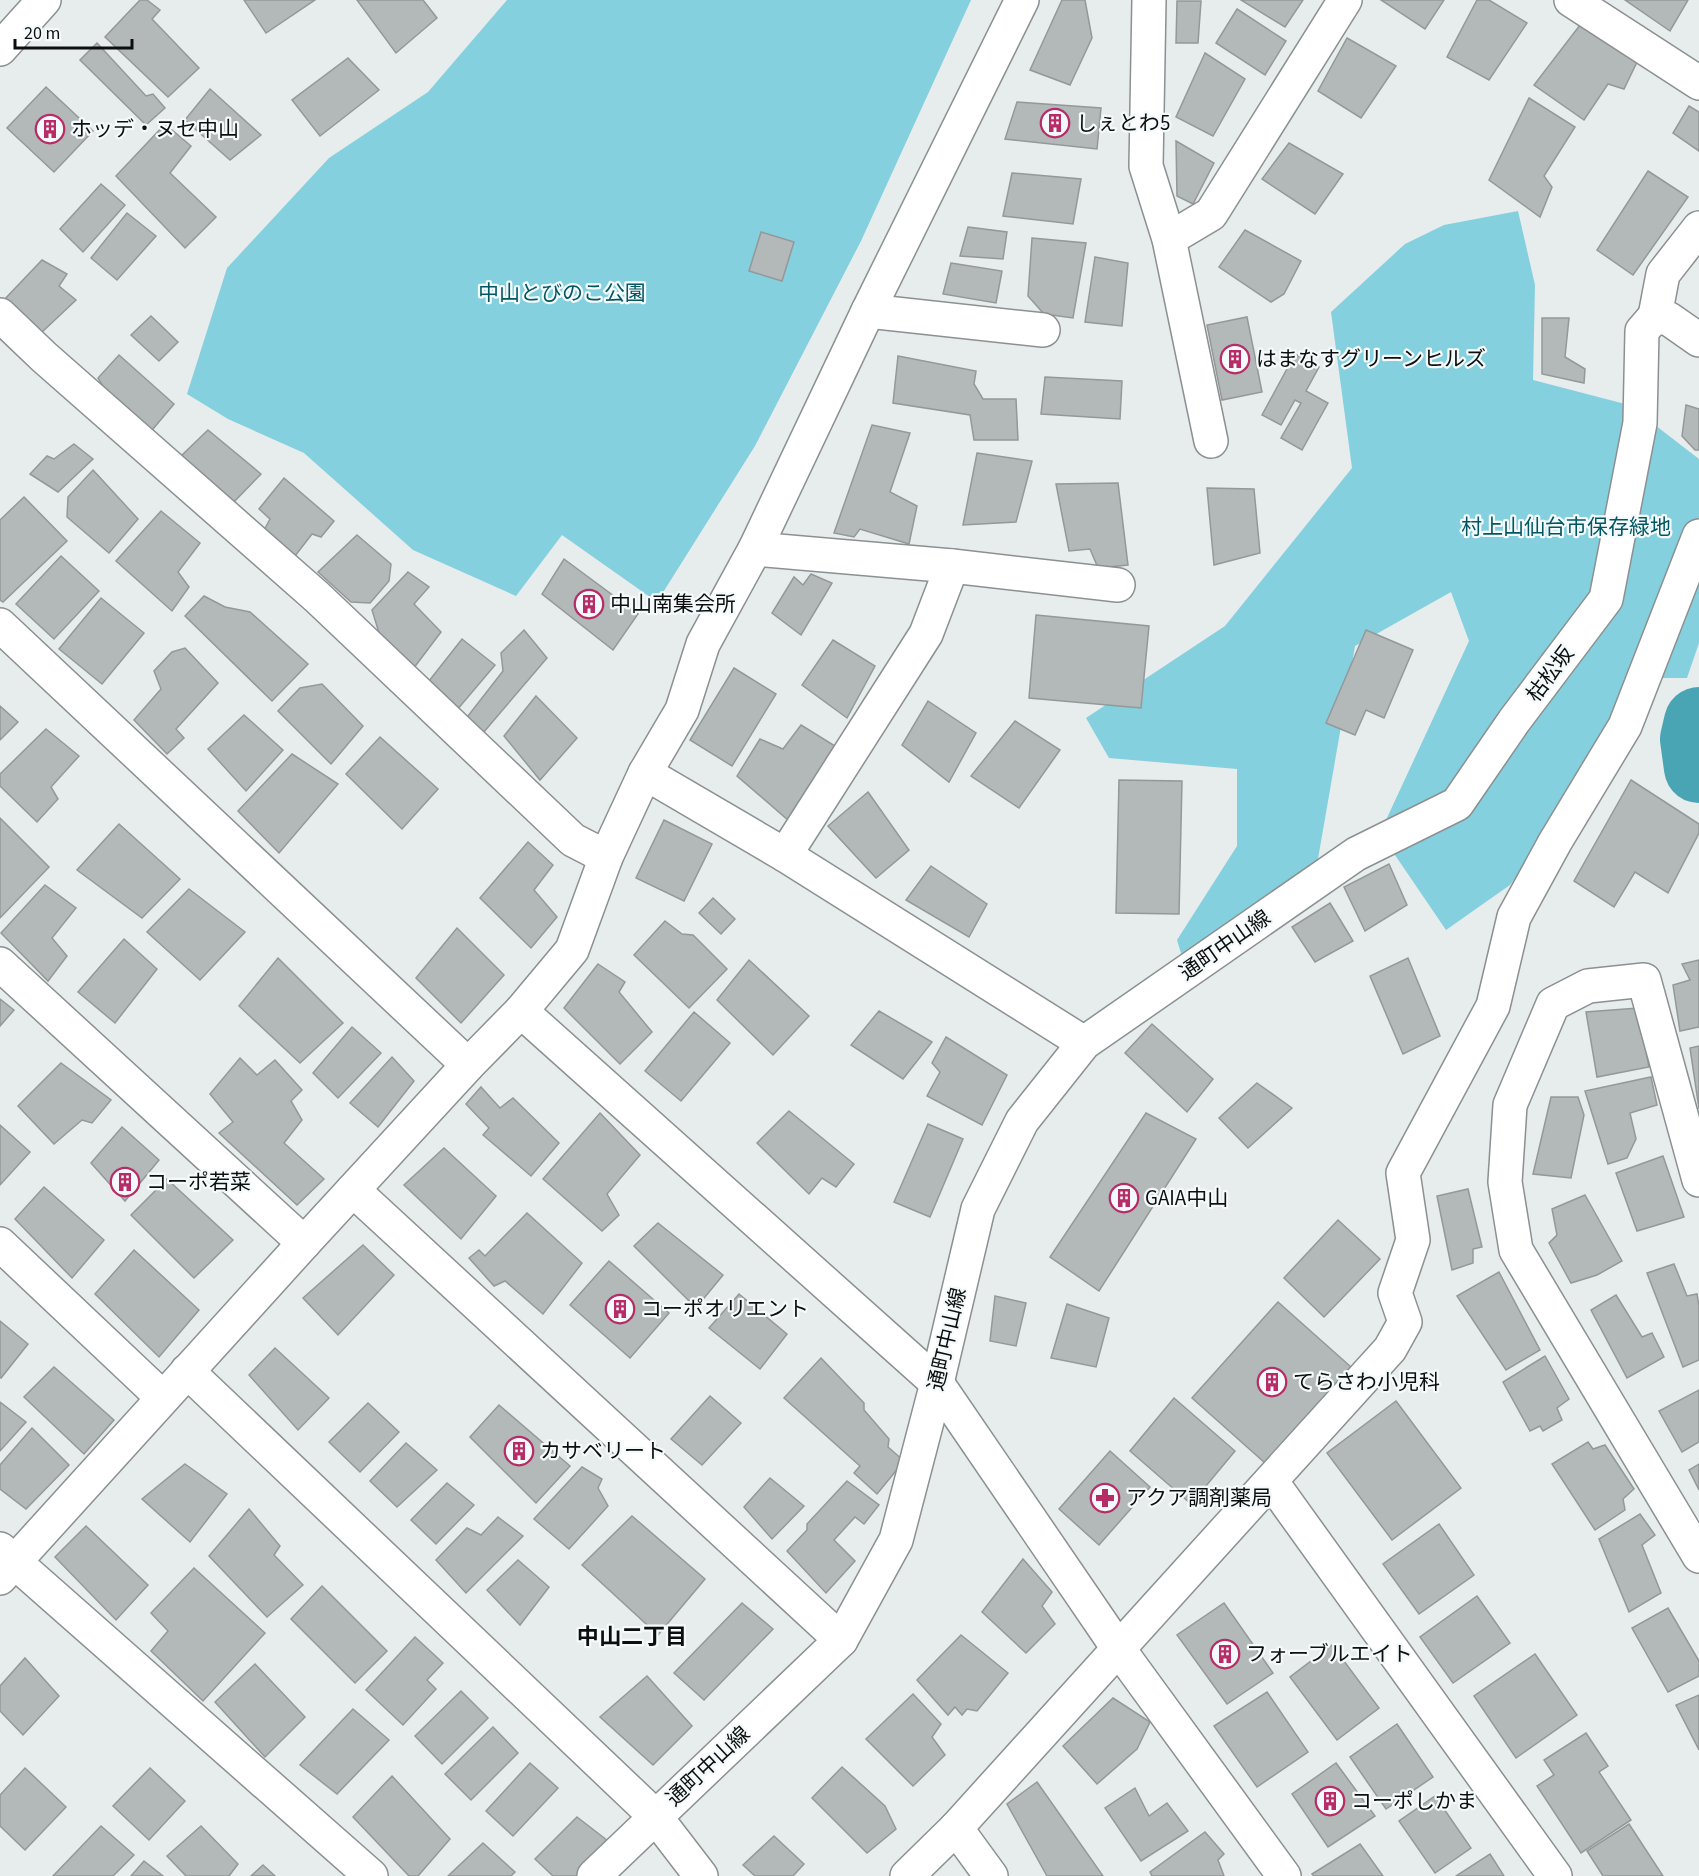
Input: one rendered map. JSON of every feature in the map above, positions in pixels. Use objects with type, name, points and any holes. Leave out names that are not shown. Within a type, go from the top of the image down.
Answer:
[{"type":"street","points":[[0,49],[44,0]]},
{"type":"street","points":[[371,1876],[5,1563],[163,1398],[468,1065],[521,1011],[572,950],[606,857],[645,773],[682,710],[703,644],[754,549],[868,311],[1022,0]]},
{"type":"street","points":[[1149,0],[1146,166],[1169,239],[1210,441]]},
{"type":"street","points":[[1169,239],[1210,214],[1345,0]]},
{"type":"street","points":[[1571,0],[1699,83]]},
{"type":"street","name":"枯松坂","points":[[1356,854],[1458,804],[1514,721],[1606,600],[1640,423],[1642,331],[1655,316],[1663,274],[1699,228]]},
{"type":"street","points":[[868,311],[1043,330]]},
{"type":"street","points":[[0,315],[53,365],[317,597],[573,840],[606,857]]},
{"type":"street","points":[[1655,316],[1669,319],[1699,340]]},
{"type":"street","points":[[907,1876],[956,1828],[1390,1349],[1405,1322],[1395,1293],[1413,1240],[1403,1173],[1493,1006],[1514,917],[1625,726],[1699,536]]},
{"type":"street","points":[[754,549],[952,566],[1118,585]]},
{"type":"street","points":[[785,855],[926,634],[952,566]]},
{"type":"street","points":[[0,625],[468,1065]]},
{"type":"street","points":[[645,773],[785,855],[1084,1043]]},
{"type":"street","name":"通町中山線","points":[[594,1876],[841,1640],[896,1540],[938,1383],[978,1209],[1022,1121],[1084,1043],[1356,854]]},
{"type":"street","points":[[0,964],[304,1243]]},
{"type":"street","points":[[1699,1180],[1644,980],[1587,986],[1553,1004],[1510,1105],[1504,1182],[1516,1250],[1699,1556]]},
{"type":"street","points":[[521,1011],[938,1383],[1118,1648],[1284,1876]]},
{"type":"street","points":[[353,1190],[841,1640]]},
{"type":"street","points":[[0,1244],[163,1398]]},
{"type":"street","points":[[187,1371],[655,1816],[701,1876]]},
{"type":"street","points":[[1271,1480],[1555,1876]]},
{"type":"street","points":[[956,1828],[991,1876]]},
{"type":"green space","name":"中山とびのこ公園","points":[[507,0],[971,0],[861,241],[755,446],[657,602],[562,535],[516,596],[413,550],[304,453],[228,419],[187,394],[227,268],[329,158],[428,92]]},
{"type":"green space","name":"村上山仙台市保存緑地","points":[[1518,211],[1535,285],[1533,380],[1629,405],[1699,459],[1699,643],[1687,678],[1642,678],[1564,811],[1510,885],[1446,930],[1380,833],[1469,641],[1451,592],[1355,646],[1315,876],[1186,970],[1177,940],[1237,846],[1237,769],[1109,758],[1086,718],[1225,626],[1352,468],[1331,312],[1405,244],[1444,225]]},
{"type":"building","points":[[140,0],[147,0],[160,10],[152,19],[199,68],[168,97],[105,37]]},
{"type":"building","points":[[244,0],[315,0],[266,33]]},
{"type":"building","points":[[357,0],[423,0],[437,18],[396,53]]},
{"type":"building","points":[[1062,0],[1085,0],[1092,38],[1070,85],[1030,70]]},
{"type":"building","points":[[1241,0],[1303,0],[1285,27]]},
{"type":"building","points":[[1381,0],[1444,0],[1425,29]]},
{"type":"building","points":[[1477,0],[1489,0],[1527,23],[1489,80],[1447,57]]},
{"type":"building","points":[[1625,0],[1688,0],[1670,31]]},
{"type":"building","points":[[1177,1],[1201,1],[1198,43],[1176,43]]},
{"type":"building","points":[[1237,9],[1286,41],[1265,75],[1216,43]]},
{"type":"building","points":[[1580,25],[1637,62],[1624,89],[1608,84],[1584,120],[1534,85]]},
{"type":"building","points":[[1347,38],[1396,66],[1361,118],[1318,91]]},
{"type":"building","points":[[97,43],[146,96],[153,94],[165,108],[146,125],[80,60]]},
{"type":"building","points":[[1205,53],[1245,79],[1213,136],[1176,117]]},
{"type":"building","points":[[348,58],[379,90],[320,136],[292,100]]},
{"type":"building","name":"ホッデ・ヌセ中山","points":[[46,87],[93,131],[54,172],[7,128]]},
{"type":"building","points":[[210,89],[261,135],[230,160],[185,120]]},
{"type":"building","points":[[1529,98],[1575,127],[1544,176],[1552,187],[1540,217],[1489,180]]},
{"type":"building","name":"しぇとわ5","points":[[1017,102],[1101,108],[1097,149],[1005,139]]},
{"type":"building","points":[[1689,106],[1699,112],[1699,151],[1673,133]]},
{"type":"building","points":[[165,124],[191,146],[170,173],[216,217],[185,248],[116,176]]},
{"type":"building","points":[[1176,141],[1214,163],[1193,204],[1177,196]]},
{"type":"building","points":[[1289,143],[1343,174],[1315,214],[1262,179]]},
{"type":"building","points":[[1648,171],[1688,197],[1633,275],[1597,250]]},
{"type":"building","points":[[1012,173],[1081,179],[1073,224],[1003,216]]},
{"type":"building","points":[[101,184],[125,205],[83,252],[60,229]]},
{"type":"building","points":[[127,213],[156,236],[117,280],[91,258]]},
{"type":"building","points":[[968,227],[1007,232],[1003,259],[960,256]]},
{"type":"building","points":[[1245,230],[1301,261],[1284,294],[1271,302],[1219,267]]},
{"type":"building","points":[[761,232],[794,242],[782,281],[749,271]]},
{"type":"building","points":[[1032,238],[1086,243],[1073,318],[1044,314],[1028,296]]},
{"type":"building","points":[[1095,257],[1128,263],[1122,326],[1085,322]]},
{"type":"building","points":[[42,260],[67,274],[59,286],[76,300],[41,333],[3,301]]},
{"type":"building","points":[[951,263],[1002,271],[996,303],[943,294]]},
{"type":"building","points":[[151,316],[178,342],[159,361],[131,335]]},
{"type":"building","name":"はまなすグリーンヒルズ","points":[[1247,317],[1262,392],[1222,400],[1207,325]]},
{"type":"building","points":[[1542,318],[1569,318],[1565,357],[1585,369],[1584,383],[1542,374]]},
{"type":"building","points":[[1295,354],[1319,367],[1306,391],[1328,403],[1302,450],[1281,438],[1301,403],[1295,400],[1281,425],[1262,415]]},
{"type":"building","points":[[119,355],[174,404],[147,436],[107,393],[98,378]]},
{"type":"building","points":[[898,356],[976,371],[974,384],[983,399],[1016,399],[1018,440],[974,440],[970,415],[893,403]]},
{"type":"building","points":[[1045,377],[1122,381],[1120,419],[1041,414]]},
{"type":"building","points":[[1686,405],[1699,409],[1699,450],[1695,450],[1682,436]]},
{"type":"building","points":[[872,425],[910,433],[890,492],[917,506],[909,544],[860,529],[854,537],[834,533]]},
{"type":"building","points":[[208,430],[261,474],[233,503],[181,456]]},
{"type":"building","points":[[74,444],[93,459],[58,492],[30,474],[47,456],[54,459]]},
{"type":"building","points":[[977,453],[1032,461],[1016,522],[963,525]]},
{"type":"building","points":[[93,470],[138,519],[109,553],[67,517],[68,497]]},
{"type":"building","points":[[284,478],[334,521],[321,537],[312,534],[292,560],[263,532],[270,519],[259,509]]},
{"type":"building","points":[[1118,483],[1128,565],[1098,568],[1090,549],[1069,551],[1056,484]]},
{"type":"building","points":[[1207,488],[1254,489],[1260,553],[1214,565]]},
{"type":"building","points":[[24,497],[67,541],[3,602],[0,600],[0,520]]},
{"type":"building","points":[[161,511],[200,543],[178,572],[189,587],[172,611],[116,561]]},
{"type":"building","points":[[357,535],[391,564],[389,581],[370,603],[351,602],[318,572]]},
{"type":"building","points":[[61,556],[99,591],[54,639],[16,604]]},
{"type":"building","name":"中山南集会所","points":[[564,559],[638,614],[613,650],[542,594]]},
{"type":"building","points":[[408,572],[429,587],[414,604],[441,632],[413,669],[380,636],[372,610]]},
{"type":"building","points":[[811,574],[832,583],[801,635],[772,613],[794,577],[803,585]]},
{"type":"building","points":[[204,596],[225,607],[250,612],[308,664],[272,701],[185,616]]},
{"type":"building","points":[[101,598],[144,633],[102,684],[59,649]]},
{"type":"building","points":[[1036,615],[1149,626],[1141,708],[1029,698]]},
{"type":"building","points":[[524,630],[547,658],[483,733],[464,721],[503,671],[501,653]]},
{"type":"building","points":[[1366,630],[1413,650],[1384,718],[1366,710],[1355,735],[1326,723]]},
{"type":"building","points":[[462,639],[495,665],[457,710],[429,681]]},
{"type":"building","points":[[833,640],[875,666],[847,718],[802,685]]},
{"type":"building","points":[[185,648],[218,683],[176,729],[184,738],[167,754],[134,720],[161,689],[154,671],[172,652]]},
{"type":"building","points":[[734,668],[776,694],[732,766],[690,740]]},
{"type":"building","points":[[322,684],[363,726],[331,764],[278,711],[300,688]]},
{"type":"building","points":[[536,696],[577,738],[540,780],[504,736]]},
{"type":"building","points":[[928,701],[976,733],[949,782],[902,745]]},
{"type":"building","points":[[0,706],[18,722],[0,740]]},
{"type":"building","points":[[244,715],[283,750],[246,791],[208,749]]},
{"type":"building","points":[[1015,721],[1060,750],[1019,808],[971,776]]},
{"type":"building","points":[[801,725],[835,746],[788,820],[737,776],[760,739],[783,749]]},
{"type":"building","points":[[46,729],[79,756],[51,787],[58,799],[37,822],[0,786],[0,774]]},
{"type":"building","points":[[380,737],[438,789],[402,829],[346,774]]},
{"type":"building","points":[[292,754],[338,784],[279,853],[238,811]]},
{"type":"building","points":[[1119,780],[1182,781],[1179,914],[1116,913]]},
{"type":"building","points":[[1631,780],[1699,824],[1699,833],[1668,893],[1635,872],[1614,907],[1574,881]]},
{"type":"building","points":[[868,792],[909,850],[876,878],[828,826]]},
{"type":"building","points":[[0,818],[49,867],[0,918]]},
{"type":"building","points":[[664,820],[712,844],[684,901],[636,878]]},
{"type":"building","points":[[119,824],[180,879],[142,918],[77,870]]},
{"type":"building","points":[[528,842],[553,865],[534,890],[557,917],[531,948],[480,898]]},
{"type":"building","points":[[1389,864],[1407,905],[1365,931],[1344,887]]},
{"type":"building","points":[[931,866],[987,904],[969,937],[906,900]]},
{"type":"building","points":[[45,885],[76,908],[52,938],[67,956],[48,981],[1,933]]},
{"type":"building","points":[[189,889],[245,932],[200,980],[147,932]]},
{"type":"building","points":[[713,898],[735,919],[721,934],[699,913]]},
{"type":"building","points":[[1330,903],[1353,941],[1315,962],[1292,927]]},
{"type":"building","points":[[665,921],[682,934],[693,935],[727,969],[689,1008],[634,955]]},
{"type":"building","points":[[457,928],[504,975],[461,1023],[416,978]]},
{"type":"building","points":[[124,939],[157,969],[115,1023],[78,992]]},
{"type":"building","points":[[278,958],[343,1023],[300,1063],[239,1006]]},
{"type":"building","points":[[1408,958],[1440,1036],[1403,1054],[1370,976]]},
{"type":"building","points":[[749,960],[809,1016],[773,1055],[717,1000]]},
{"type":"building","points":[[1699,960],[1699,1027],[1680,1031],[1673,985],[1690,980],[1682,964]]},
{"type":"building","points":[[598,964],[625,982],[619,992],[652,1032],[620,1064],[564,1008]]},
{"type":"building","points":[[0,999],[14,1010],[0,1026]]},
{"type":"building","points":[[1638,1008],[1649,1067],[1597,1077],[1586,1012]]},
{"type":"building","points":[[879,1011],[932,1042],[903,1079],[851,1045]]},
{"type":"building","points":[[694,1012],[730,1043],[681,1101],[645,1071]]},
{"type":"building","points":[[1152,1024],[1213,1079],[1187,1112],[1125,1053]]},
{"type":"building","points":[[352,1027],[381,1053],[338,1098],[313,1073]]},
{"type":"building","points":[[946,1037],[1007,1075],[982,1125],[927,1096],[940,1072],[932,1063]]},
{"type":"building","points":[[1699,1046],[1699,1109],[1690,1048]]},
{"type":"building","points":[[392,1057],[414,1081],[378,1127],[350,1103]]},
{"type":"building","points":[[240,1058],[257,1075],[275,1060],[302,1090],[291,1101],[302,1120],[284,1143],[324,1179],[297,1205],[219,1133],[233,1122],[210,1094]]},
{"type":"building","points":[[61,1063],[111,1100],[92,1123],[82,1120],[54,1144],[18,1106]]},
{"type":"building","points":[[1651,1077],[1657,1105],[1630,1113],[1636,1139],[1627,1158],[1608,1164],[1585,1091]]},
{"type":"building","points":[[1257,1083],[1292,1108],[1248,1148],[1219,1118]]},
{"type":"building","points":[[481,1087],[500,1108],[513,1098],[559,1143],[531,1176],[483,1135],[489,1128],[466,1104]]},
{"type":"building","points":[[1551,1097],[1578,1097],[1584,1115],[1571,1178],[1533,1174]]},
{"type":"building","points":[[789,1111],[854,1164],[836,1187],[822,1178],[809,1194],[757,1143]]},
{"type":"building","points":[[600,1113],[640,1155],[607,1194],[619,1215],[602,1231],[543,1179]]},
{"type":"building","name":"GAIA中山","points":[[1146,1113],[1196,1139],[1099,1291],[1050,1257]]},
{"type":"building","points":[[928,1124],[963,1139],[930,1217],[894,1202]]},
{"type":"building","points":[[0,1125],[30,1152],[0,1185]]},
{"type":"building","name":"コーポ若菜","points":[[122,1127],[159,1160],[125,1201],[91,1163]]},
{"type":"building","points":[[444,1148],[496,1196],[461,1239],[404,1185]]},
{"type":"building","points":[[1663,1156],[1684,1217],[1637,1231],[1616,1173]]},
{"type":"building","points":[[167,1179],[233,1240],[194,1278],[131,1215]]},
{"type":"building","points":[[44,1187],[104,1240],[72,1278],[15,1219]]},
{"type":"building","points":[[1468,1189],[1482,1247],[1473,1249],[1473,1263],[1452,1270],[1437,1196]]},
{"type":"building","points":[[1585,1195],[1622,1261],[1597,1275],[1571,1283],[1549,1243],[1557,1235],[1552,1209]]},
{"type":"building","points":[[527,1213],[582,1263],[543,1314],[505,1281],[494,1286],[469,1258],[479,1250],[485,1256]]},
{"type":"building","points":[[1338,1220],[1380,1259],[1324,1317],[1284,1278]]},
{"type":"building","points":[[658,1223],[723,1275],[696,1308],[634,1246]]},
{"type":"building","points":[[363,1245],[394,1275],[338,1335],[303,1298]]},
{"type":"building","points":[[134,1250],[199,1310],[159,1357],[95,1294]]},
{"type":"building","name":"コーポオリエント","points":[[609,1261],[669,1313],[630,1358],[570,1305]]},
{"type":"building","points":[[1674,1264],[1687,1296],[1697,1294],[1699,1306],[1699,1360],[1683,1367],[1647,1273]]},
{"type":"building","points":[[1499,1272],[1540,1350],[1506,1370],[1457,1296]]},
{"type":"building","points":[[739,1294],[787,1334],[760,1369],[709,1328]]},
{"type":"building","points":[[1616,1295],[1642,1337],[1652,1333],[1664,1357],[1627,1378],[1591,1310]]},
{"type":"building","points":[[995,1296],[1026,1303],[1016,1346],[990,1341]]},
{"type":"building","name":"てらさわ小児科","points":[[1278,1302],[1351,1367],[1265,1463],[1192,1398]]},
{"type":"building","points":[[1067,1304],[1109,1318],[1096,1367],[1051,1358]]},
{"type":"building","points":[[0,1321],[28,1344],[1,1378],[0,1377]]},
{"type":"building","points":[[275,1348],[329,1398],[298,1430],[249,1375]]},
{"type":"building","points":[[1545,1356],[1569,1399],[1557,1408],[1562,1420],[1543,1431],[1540,1426],[1530,1431],[1503,1382]]},
{"type":"building","points":[[821,1358],[864,1403],[864,1410],[889,1439],[888,1447],[904,1461],[877,1494],[854,1473],[860,1466],[784,1398]]},
{"type":"building","points":[[54,1367],[114,1420],[84,1454],[24,1397]]},
{"type":"building","points":[[1699,1390],[1699,1442],[1682,1452],[1659,1411]]},
{"type":"building","points":[[710,1396],[741,1423],[702,1465],[671,1439]]},
{"type":"building","points":[[1174,1398],[1235,1451],[1191,1504],[1130,1451]]},
{"type":"building","points":[[1396,1401],[1461,1488],[1392,1540],[1327,1453]]},
{"type":"building","points":[[0,1402],[26,1422],[0,1451]]},
{"type":"building","points":[[368,1403],[399,1432],[360,1472],[329,1442]]},
{"type":"building","name":"カサベリート","points":[[499,1405],[570,1466],[536,1503],[470,1437]]},
{"type":"building","points":[[32,1428],[69,1465],[26,1509],[0,1489],[0,1465]]},
{"type":"building","points":[[1588,1442],[1593,1449],[1605,1445],[1634,1489],[1623,1499],[1625,1510],[1595,1530],[1552,1464]]},
{"type":"building","points":[[406,1443],[437,1470],[397,1507],[370,1481]]},
{"type":"building","name":"アクア調剤薬局","points":[[1110,1451],[1150,1487],[1099,1545],[1059,1509]]},
{"type":"building","points":[[185,1464],[227,1494],[190,1542],[142,1499]]},
{"type":"building","points":[[1699,1464],[1699,1490],[1689,1470]]},
{"type":"building","points":[[582,1467],[602,1479],[598,1488],[608,1506],[569,1549],[534,1519]]},
{"type":"building","points":[[770,1478],[804,1506],[772,1539],[744,1507]]},
{"type":"building","points":[[847,1481],[879,1505],[864,1524],[855,1517],[834,1540],[855,1561],[826,1593],[787,1551],[807,1530],[807,1524]]},
{"type":"building","points":[[447,1483],[474,1505],[436,1544],[411,1520]]},
{"type":"building","points":[[249,1509],[280,1546],[274,1555],[303,1585],[267,1617],[209,1556]]},
{"type":"building","points":[[1640,1514],[1655,1535],[1642,1545],[1661,1593],[1629,1612],[1599,1539]]},
{"type":"building","points":[[632,1516],[705,1579],[658,1635],[582,1565]]},
{"type":"building","points":[[498,1517],[523,1536],[466,1593],[436,1560],[467,1528],[481,1535]]},
{"type":"building","points":[[1439,1524],[1474,1575],[1419,1614],[1383,1564]]},
{"type":"building","points":[[86,1526],[148,1585],[116,1620],[55,1557]]},
{"type":"building","points":[[1023,1559],[1052,1592],[1042,1606],[1055,1624],[1026,1653],[982,1612]]},
{"type":"building","points":[[518,1560],[549,1587],[520,1625],[487,1590]]},
{"type":"building","points":[[194,1568],[265,1633],[203,1701],[151,1651],[168,1631],[151,1613]]},
{"type":"building","points":[[322,1586],[387,1651],[355,1683],[291,1619]]},
{"type":"building","points":[[1477,1596],[1510,1643],[1453,1683],[1420,1637]]},
{"type":"building","points":[[742,1603],[773,1629],[704,1700],[674,1673]]},
{"type":"building","name":"フォーブルエイト","points":[[1224,1603],[1273,1673],[1227,1704],[1177,1635]]},
{"type":"building","points":[[1668,1608],[1699,1661],[1699,1676],[1668,1692],[1632,1628]]},
{"type":"building","points":[[961,1635],[1008,1673],[977,1711],[967,1709],[962,1715],[955,1707],[948,1715],[917,1680]]},
{"type":"building","points":[[415,1637],[443,1663],[427,1680],[436,1689],[403,1725],[366,1690]]},
{"type":"building","points":[[1332,1645],[1379,1708],[1337,1740],[1290,1677]]},
{"type":"building","points":[[1535,1654],[1577,1715],[1516,1758],[1474,1696]]},
{"type":"building","points":[[25,1658],[59,1696],[23,1735],[0,1711],[0,1686]]},
{"type":"building","points":[[255,1664],[305,1717],[265,1757],[215,1702]]},
{"type":"building","points":[[647,1676],[692,1726],[653,1765],[600,1717]]},
{"type":"building","points":[[461,1691],[488,1718],[442,1764],[415,1736]]},
{"type":"building","points":[[1267,1692],[1308,1752],[1257,1787],[1214,1726]]},
{"type":"building","points":[[913,1694],[941,1724],[932,1737],[945,1755],[913,1786],[866,1739]]},
{"type":"building","points":[[1699,1695],[1699,1750],[1676,1705]]},
{"type":"building","points":[[1113,1698],[1150,1722],[1137,1749],[1097,1784],[1063,1746]]},
{"type":"building","points":[[353,1709],[389,1740],[337,1794],[300,1765]]},
{"type":"building","points":[[1397,1724],[1433,1777],[1386,1809],[1350,1757]]},
{"type":"building","points":[[493,1727],[518,1753],[471,1800],[445,1774]]},
{"type":"building","points":[[1586,1733],[1608,1766],[1599,1772],[1631,1820],[1581,1853],[1537,1786],[1554,1775],[1544,1760]]},
{"type":"building","points":[[530,1763],[558,1788],[513,1836],[486,1811]]},
{"type":"building","name":"コーポしかま","points":[[1336,1763],[1375,1816],[1328,1847],[1292,1794]]},
{"type":"building","points":[[842,1767],[885,1806],[896,1829],[867,1853],[812,1798]]},
{"type":"building","points":[[25,1768],[66,1807],[25,1850],[0,1826],[0,1795]]},
{"type":"building","points":[[150,1768],[185,1801],[149,1840],[113,1806]]},
{"type":"building","points":[[392,1776],[450,1839],[418,1876],[409,1876],[353,1817]]},
{"type":"building","points":[[1037,1782],[1103,1876],[1047,1876],[1007,1804]]},
{"type":"building","points":[[1135,1788],[1149,1816],[1167,1803],[1188,1831],[1141,1861],[1105,1808]]},
{"type":"building","points":[[1435,1796],[1471,1848],[1435,1873],[1399,1821]]},
{"type":"building","points":[[577,1817],[612,1844],[578,1876],[553,1876],[535,1859]]},
{"type":"building","points":[[1629,1824],[1663,1876],[1603,1876],[1587,1851]]},
{"type":"building","points":[[101,1826],[134,1855],[113,1876],[53,1876]]},
{"type":"building","points":[[201,1826],[238,1864],[229,1876],[186,1876],[167,1856]]},
{"type":"building","points":[[1205,1832],[1224,1854],[1218,1860],[1224,1876],[1152,1876],[1150,1872]]},
{"type":"building","points":[[774,1836],[804,1864],[793,1876],[755,1876],[743,1865]]},
{"type":"building","points":[[483,1843],[515,1872],[511,1876],[448,1876]]},
{"type":"building","points":[[1360,1844],[1383,1876],[1314,1876],[1312,1874]]},
{"type":"building","points":[[1490,1854],[1504,1876],[1456,1876]]},
{"type":"building","points":[[144,1861],[163,1876],[131,1876]]},
{"type":"building","points":[[263,1865],[275,1876],[251,1876]]},
{"type":"waterway","points":[[1699,722],[1695,739],[1699,768]]},
{"type":"place","name":"しぇとわ5","points":[[1055,123]]},
{"type":"place","name":"ホッデ・ヌセ中山","points":[[50,129]]},
{"type":"place","name":"はまなすグリーンヒルズ","points":[[1235,359]]},
{"type":"place","name":"中山南集会所","points":[[589,604]]},
{"type":"place","name":"コーポ若菜","points":[[125,1182]]},
{"type":"place","name":"GAIA中山","points":[[1124,1198]]},
{"type":"place","name":"コーポオリエント","points":[[620,1309]]},
{"type":"place","name":"てらさわ小児科","points":[[1272,1382]]},
{"type":"place","name":"カサベリート","points":[[519,1451]]},
{"type":"place","name":"アクア調剤薬局","points":[[1105,1498]]},
{"type":"place","name":"フォーブルエイト","points":[[1225,1654]]},
{"type":"place","name":"コーポしかま","points":[[1330,1801]]},
{"type":"district","name":"中山二丁目","points":[[632,1636]]}]
